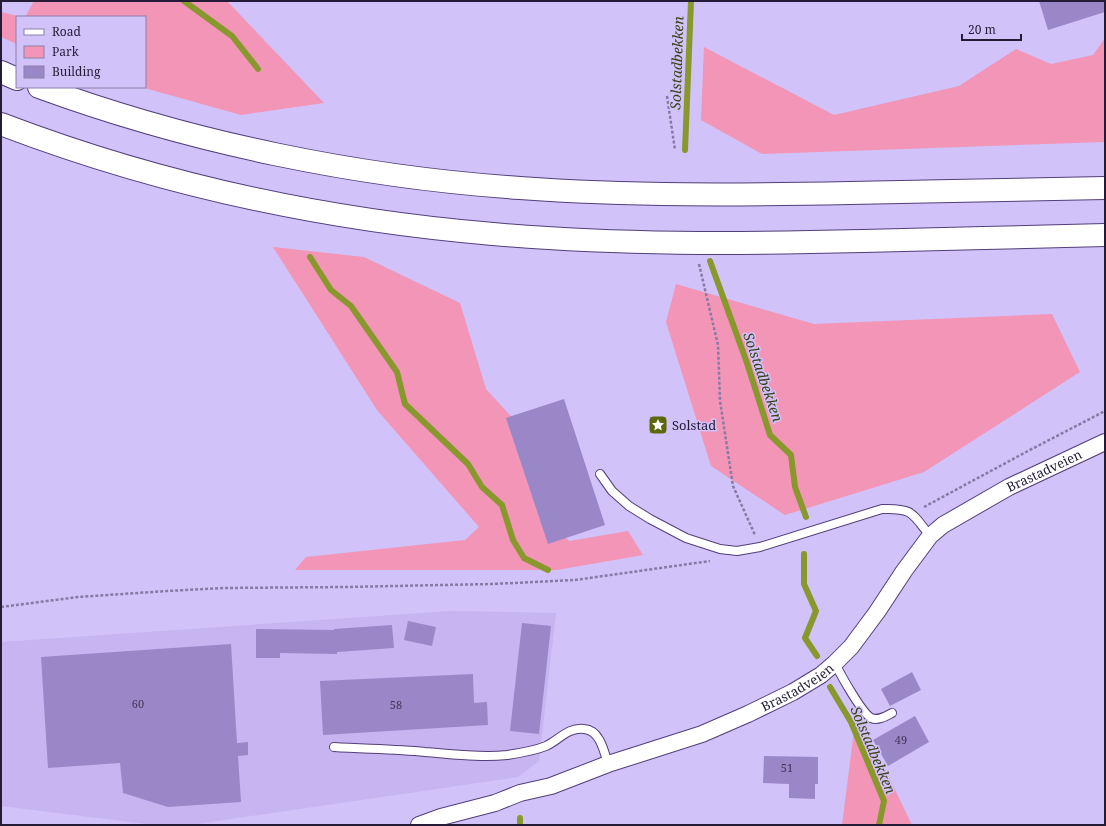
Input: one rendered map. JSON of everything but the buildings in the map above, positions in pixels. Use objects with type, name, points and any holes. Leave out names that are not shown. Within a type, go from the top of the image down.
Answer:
[{"type":"highway","points":[[1,72],[16,78]]},
{"type":"highway","points":[[42,88],[94,106],[172,129],[280,155],[366,170],[467,184],[573,192],[650,194],[758,194],[1105,188]]},
{"type":"highway","points":[[1,124],[72,149],[149,172],[250,198],[342,216],[438,229],[556,239],[622,242],[737,243],[1105,235]]},
{"type":"street","name":"Brastadveien","points":[[419,825],[520,793],[551,786],[608,764],[702,734],[793,692],[821,675],[835,663],[861,634],[930,536],[943,525],[1009,487],[1105,442]]},
{"type":"lane","points":[[600,474],[612,491],[629,506],[650,519],[686,538],[725,549],[736,550],[760,547],[882,509],[899,509],[912,513],[930,536]]},
{"type":"lane","points":[[835,663],[840,675],[864,711],[871,718],[880,719],[892,713]]},
{"type":"lane","points":[[334,747],[463,755],[506,755],[536,750],[548,745],[565,733],[572,730],[584,729],[590,730],[595,734],[602,746],[608,764]]},
{"type":"path","points":[[667,96],[675,150]]},
{"type":"path","points":[[700,264],[718,345],[720,401],[734,486],[760,547]]},
{"type":"path","points":[[912,513],[1105,412]]},
{"type":"path","points":[[1,607],[78,597],[230,588],[492,584],[575,580],[717,561]]},
{"type":"shaded area","points":[[451,611],[556,613],[539,761],[518,777],[190,825],[154,825],[1,806],[1,642]]},
{"type":"green space","points":[[34,1],[227,1],[324,103],[241,115],[145,88],[146,88],[146,16],[26,16]]},
{"type":"green space","points":[[1,12],[18,16],[16,16],[16,44],[1,37]]},
{"type":"green space","points":[[1105,38],[1105,142],[762,154],[701,120],[704,47],[834,115],[959,86],[1016,49],[1051,64],[1093,55]]},
{"type":"green space","points":[[273,247],[364,257],[460,303],[486,389],[531,438],[550,520],[569,541],[628,531],[643,555],[557,570],[295,570],[306,557],[465,540],[479,527],[377,410]]},
{"type":"green space","points":[[676,284],[814,324],[1052,314],[1080,372],[924,472],[785,515],[711,466],[666,322]]},
{"type":"green space","points":[[856,715],[885,769],[912,825],[842,825]]},
{"type":"waterway","points":[[184,1],[232,36],[258,69]]},
{"type":"waterway","name":"Solstadbekken","points":[[685,150],[691,1]]},
{"type":"waterway","points":[[310,257],[331,290],[351,306],[397,372],[405,404],[468,464],[482,487],[502,505],[513,540],[524,558],[548,570]]},
{"type":"waterway","name":"Solstadbekken","points":[[710,261],[747,363],[770,435],[791,455],[795,487],[806,517]]},
{"type":"waterway","name":"Solstadbekken","points":[[804,554],[804,584],[816,611],[805,638],[817,656]]},
{"type":"waterway","name":"Solstadbekken","points":[[830,687],[851,722],[884,801],[879,825]]},
{"type":"waterway","points":[[520,818],[520,825]]},
{"type":"place","name":"Solstad","points":[[658,425]]}]
